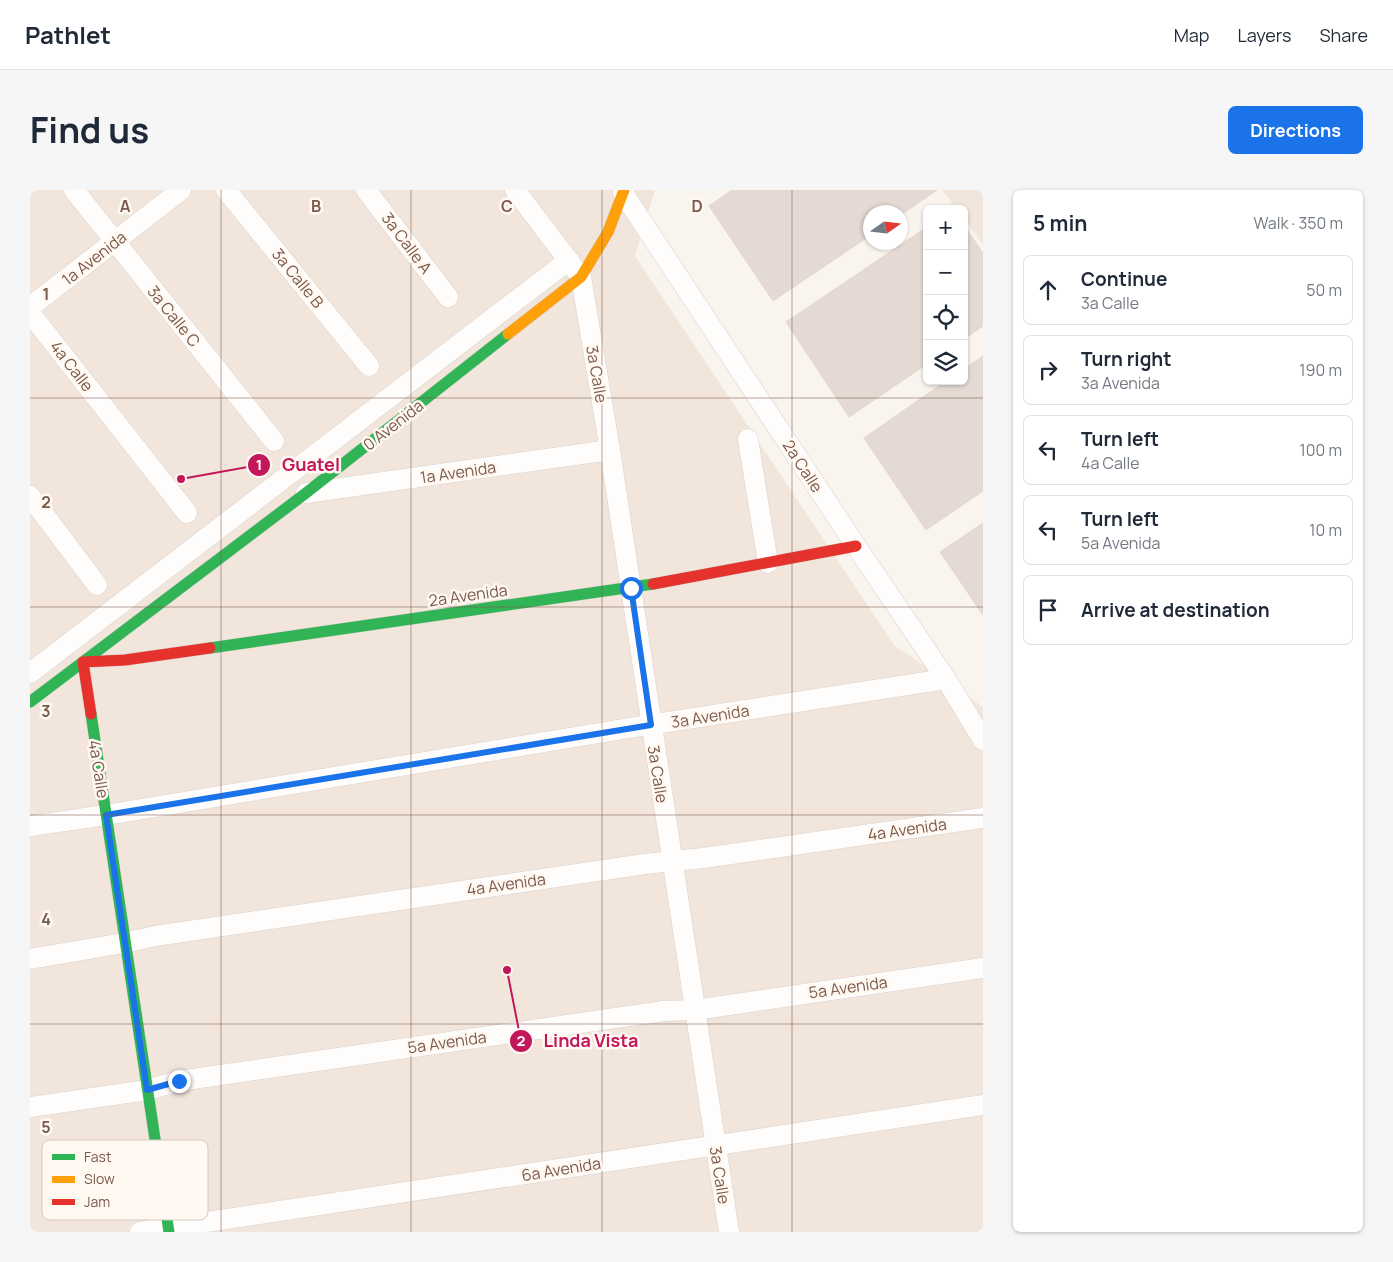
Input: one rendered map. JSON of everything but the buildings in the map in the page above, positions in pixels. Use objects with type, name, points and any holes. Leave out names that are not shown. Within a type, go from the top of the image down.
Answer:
[{"type":"street","name":"3a Calle C","points":[[74,190],[274,441]]},
{"type":"street","name":"1a Avenida","points":[[30,307],[181,190]]},
{"type":"street","name":"3a Calle B","points":[[226,190],[369,366]]},
{"type":"street","name":"3a Calle A","points":[[366,190],[448,297]]},
{"type":"street","name":"3a Calle","points":[[514,190],[581,277],[610,450],[729,1232]]},
{"type":"street","name":"0 Avenida","points":[[30,702],[306,493],[581,277],[608,232],[623,191]]},
{"type":"street","name":"2a Calle","points":[[623,191],[856,546],[946,679],[983,740]]},
{"type":"street","name":"0 Avenida","points":[[30,673],[569,260]]},
{"type":"street","name":"4a Calle","points":[[30,313],[188,513]]},
{"type":"street","points":[[748,439],[768,562]]},
{"type":"street","name":"1a Avenida","points":[[306,493],[610,450]]},
{"type":"street","points":[[30,496],[97,585]]},
{"type":"street","name":"2a Avenida","points":[[83,662],[125,660],[631,588],[856,546]]},
{"type":"street","name":"4a Calle","points":[[83,662],[154,1140]]},
{"type":"street","name":"3a Avenida","points":[[30,826],[946,679]]},
{"type":"street","name":"4a Avenida","points":[[30,958],[124,943],[155,936],[983,818]]},
{"type":"street","name":"5a Avenida","points":[[30,1107],[147,1090],[179,1081],[664,1011],[695,1010],[983,968]]},
{"type":"street","name":"6a Avenida","points":[[140,1232],[168,1230],[983,1105]]},
{"type":"shaded area","points":[[30,190],[655,190],[635,256],[894,645],[983,707],[983,1232],[30,1232]]},
{"type":"shaded area","points":[[942,190],[983,190],[983,244],[968,224],[968,205],[954,205]]},
{"type":"traffic: fast","points":[[30,702],[306,493],[508,334]]},
{"type":"traffic: fast","points":[[210,648],[653,584]]},
{"type":"traffic: fast","points":[[91,714],[155,1140]]},
{"type":"traffic: fast","points":[[167,1220],[169,1232]]},
{"type":"traffic: slow","points":[[508,334],[581,277],[608,232],[624,190]]},
{"type":"traffic: jam","points":[[653,584],[856,546]]},
{"type":"traffic: jam","points":[[91,714],[83,662],[125,660],[210,648]]},
{"type":"place","name":"Guatel","points":[[181,479]]},
{"type":"place","name":"Linda Vista","points":[[507,970]]},
{"type":"route","points":[[179,1081],[147,1090],[106,815],[651,725],[631,588]]}]
